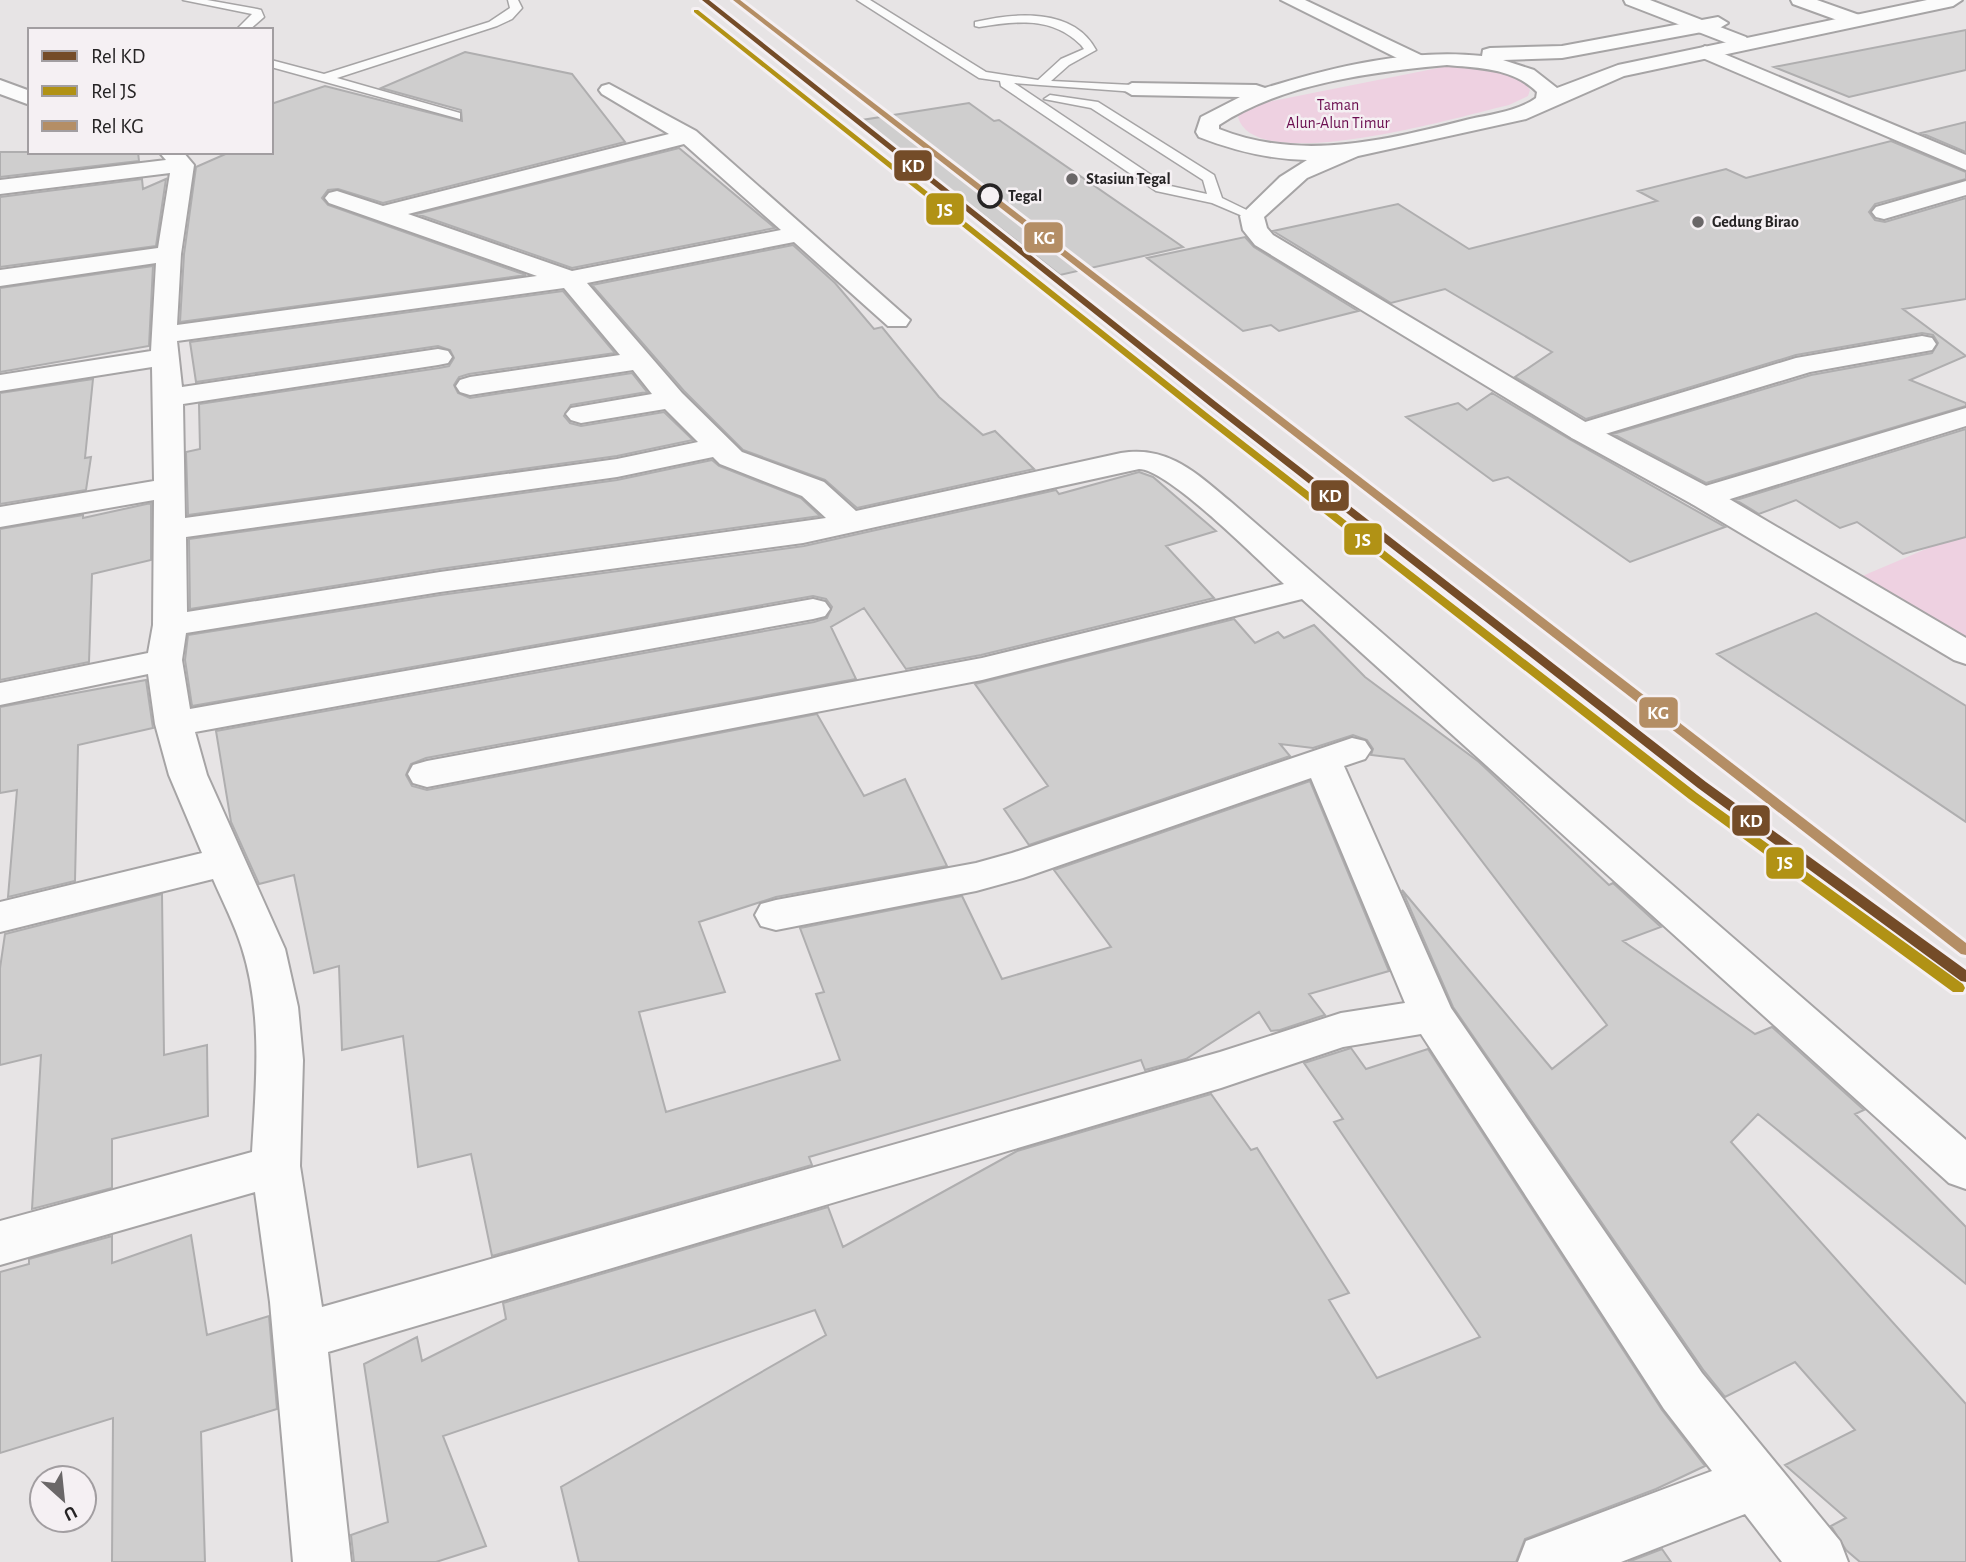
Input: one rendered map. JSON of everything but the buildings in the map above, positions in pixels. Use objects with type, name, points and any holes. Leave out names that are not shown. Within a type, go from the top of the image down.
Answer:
[{"type":"street","points":[[1290,0],[1418,61]]},
{"type":"street","points":[[1633,0],[1744,43]]},
{"type":"street","points":[[1953,0],[1618,71],[1518,114],[1358,149],[1311,164],[1281,185],[1252,216],[1255,230],[1264,240],[1582,432],[1703,497],[1966,653]]},
{"type":"street","points":[[1805,3],[1855,20]]},
{"type":"street","points":[[1207,132],[1209,122],[1217,115],[1248,100],[1282,89],[1418,61],[1495,53],[1562,52],[1742,18]]},
{"type":"street","points":[[1705,51],[1966,163]]},
{"type":"street","points":[[1447,59],[1482,62],[1525,73],[1541,82],[1548,91],[1546,100]]},
{"type":"street","points":[[0,86],[28,98]]},
{"type":"street","points":[[1132,89],[1282,89]]},
{"type":"street","points":[[1132,89],[1232,146],[1281,185]]},
{"type":"street","points":[[609,90],[688,136],[897,320]]},
{"type":"street","points":[[0,110],[28,107]]},
{"type":"street","points":[[381,214],[688,136]]},
{"type":"street","points":[[1232,146],[1304,153],[1358,149]]},
{"type":"street","points":[[0,187],[177,159],[163,346],[169,398],[167,643],[174,724],[188,775],[264,949],[276,1007],[280,1060],[276,1166],[299,1337],[322,1562]]},
{"type":"street","points":[[1884,212],[1966,188]]},
{"type":"street","points":[[337,198],[570,279],[671,399],[718,447],[731,458],[752,468],[814,489],[850,523]]},
{"type":"street","points":[[0,383],[163,346],[570,279],[799,234]]},
{"type":"street","points":[[0,278],[169,254]]},
{"type":"street","points":[[1582,432],[1806,364],[1922,344]]},
{"type":"street","points":[[169,398],[438,357]]},
{"type":"street","points":[[470,386],[639,361]]},
{"type":"street","points":[[581,414],[671,399]]},
{"type":"street","points":[[1703,497],[1890,438],[1966,418]]},
{"type":"street","points":[[169,530],[617,468],[718,447]]},
{"type":"street","points":[[0,694],[167,643],[440,582],[776,537],[1132,460],[1156,461],[1189,485],[1966,1168]]},
{"type":"street","points":[[0,517],[167,488]]},
{"type":"street","points":[[427,774],[982,669],[1307,588]]},
{"type":"street","points":[[174,724],[813,609]]},
{"type":"street","points":[[776,915],[976,877],[1023,864],[1338,755],[1432,1015],[1683,1391],[1819,1562]]},
{"type":"street","points":[[0,917],[224,862]]},
{"type":"street","points":[[299,1337],[1208,1074],[1330,1033],[1432,1015]]},
{"type":"street","points":[[0,1243],[276,1166]]},
{"type":"street","points":[[1547,1562],[1756,1482]]},
{"type":"lane","points":[[188,0],[257,12],[258,17],[244,28]]},
{"type":"lane","points":[[328,77],[493,24],[513,13],[516,8],[513,0]]},
{"type":"lane","points":[[862,0],[970,69],[1001,80],[1132,89]]},
{"type":"lane","points":[[979,24],[1021,17],[1043,17],[1086,41],[1090,50],[1065,62],[1041,84]]},
{"type":"lane","points":[[273,63],[328,77],[456,116]]},
{"type":"lane","points":[[1001,80],[1161,188],[1216,200],[1252,216]]},
{"type":"lane","points":[[1022,94],[1094,105],[1209,178],[1216,200]]},
{"type":"green space","name":"Taman Alun-Alun Timur","points":[[1448,66],[1481,67],[1504,72],[1523,82],[1530,90],[1528,96],[1509,105],[1450,120],[1363,138],[1319,143],[1281,142],[1252,134],[1238,117],[1242,110],[1253,105]]},
{"type":"green space","points":[[1966,532],[1966,639],[1860,577]]},
{"type":"rail line","name":"KD","points":[[705,0],[1213,404],[1702,785],[1966,977]]},
{"type":"rail line","name":"KG","points":[[736,0],[1966,950]]},
{"type":"rail line","name":"JS","points":[[696,11],[1204,415],[1693,796],[1958,988]]},
{"type":"place","name":"Stasiun Tegal","points":[[1072,179]]},
{"type":"place","name":"Tegal","points":[[990,196]]},
{"type":"place","name":"Gedung Birao","points":[[1698,222]]}]
